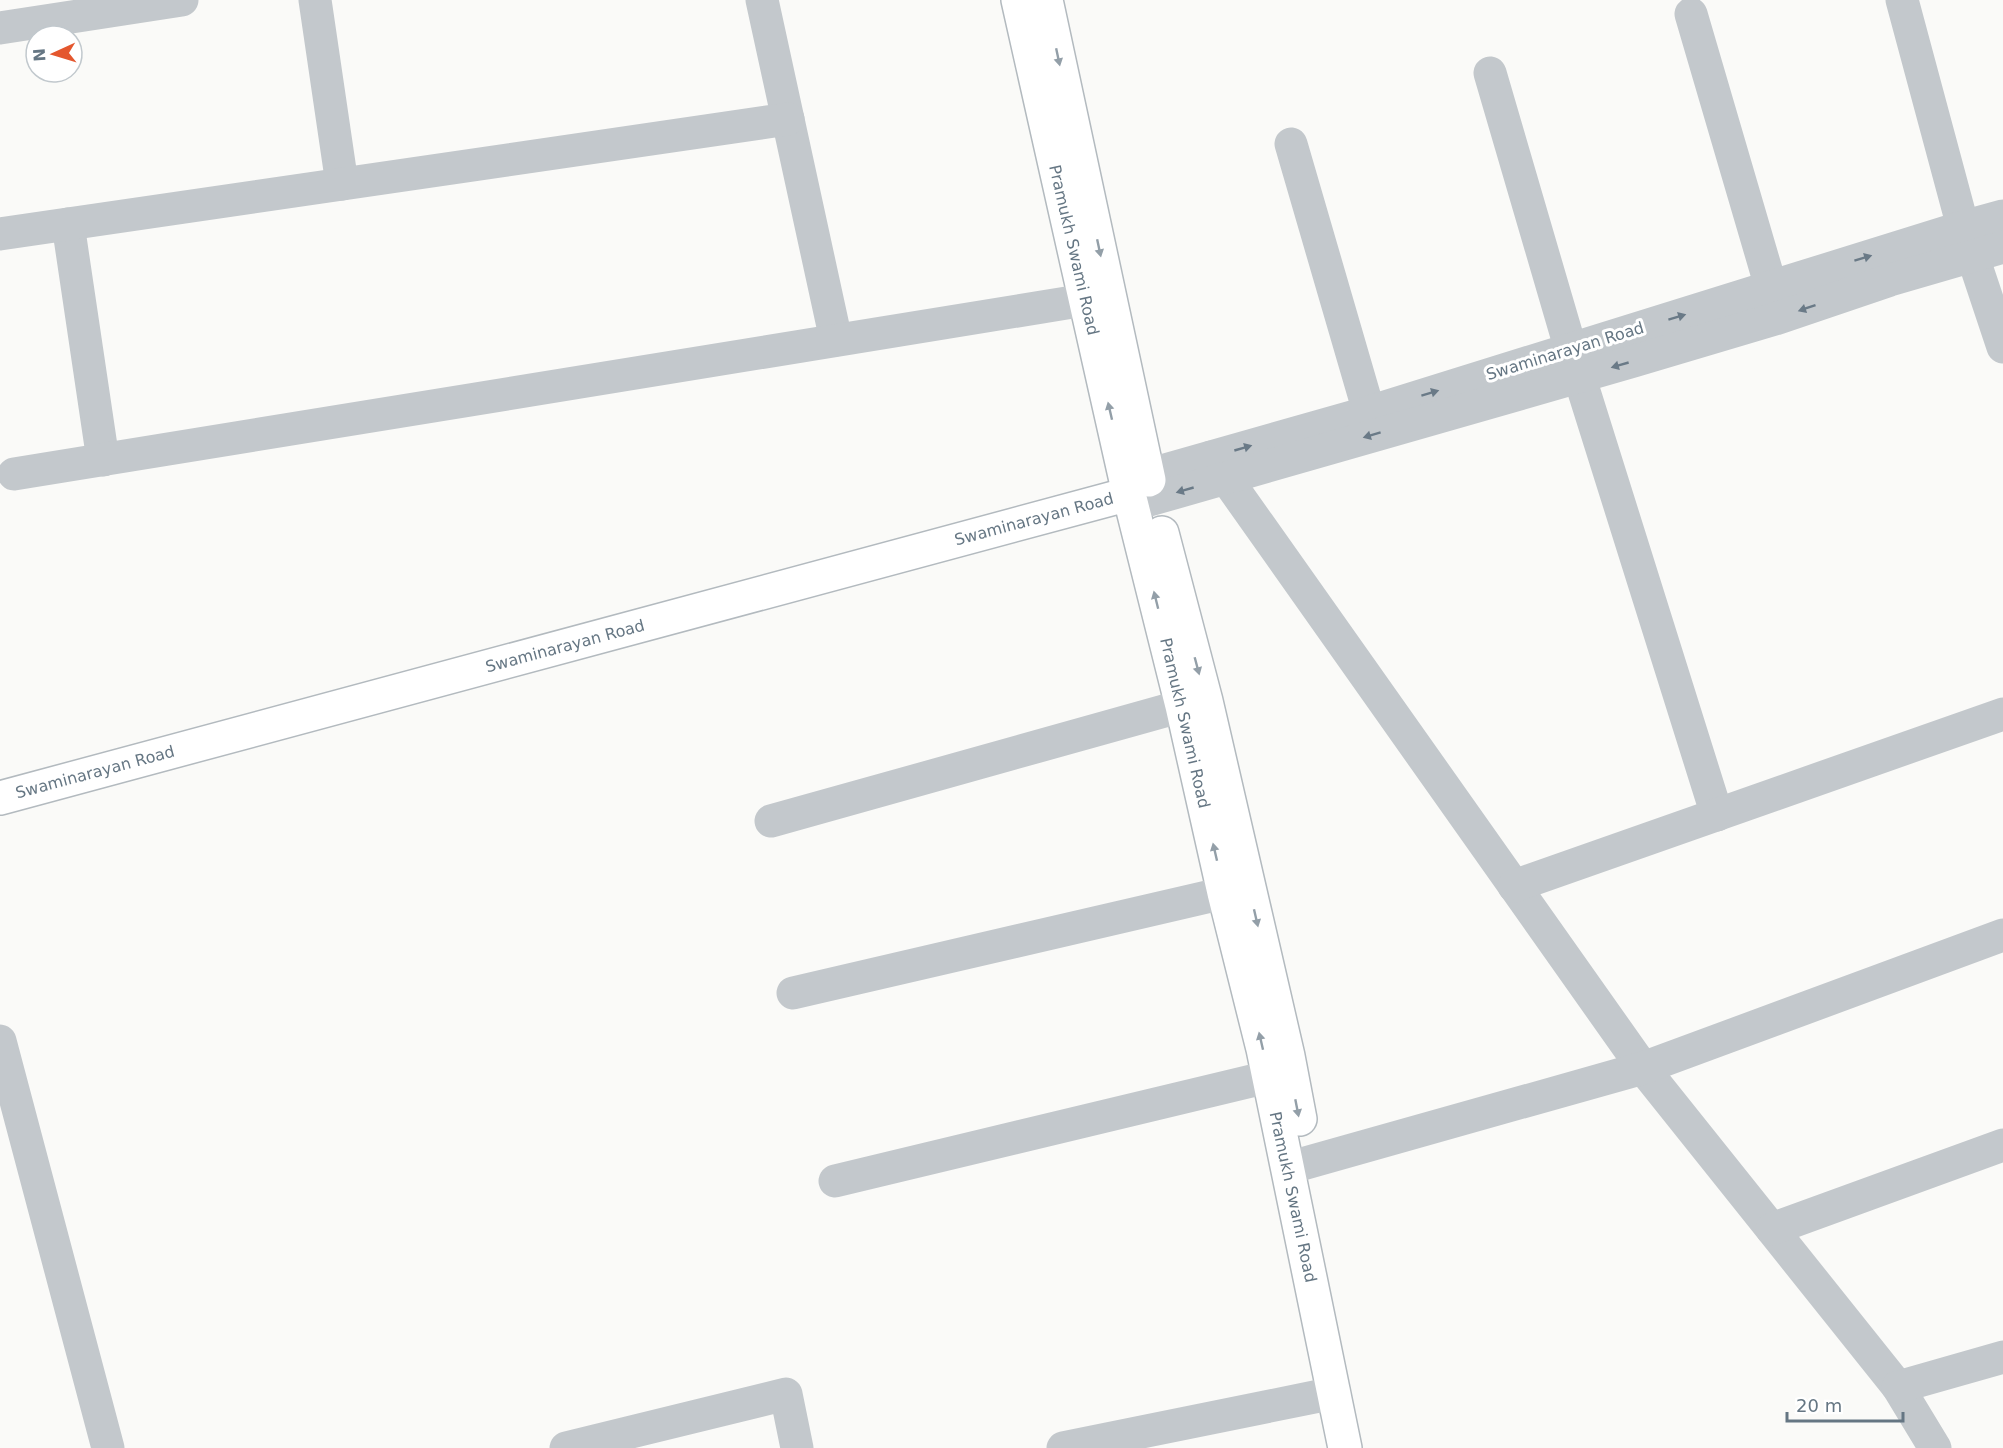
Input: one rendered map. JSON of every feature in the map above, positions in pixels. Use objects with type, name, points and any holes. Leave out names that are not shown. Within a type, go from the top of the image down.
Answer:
[{"type":"main road","name":"Pramukh Swami Road","points":[[1018,0],[1085,300],[1138,491],[1209,712],[1288,1056],[1298,1165],[1334,1393],[1345,1448]]},
{"type":"main road","name":"Pramukh Swami Road","points":[[1046,0],[1138,491],[1182,706],[1268,1077],[1298,1165],[1363,1448]]},
{"type":"main road","name":"Swaminarayan Road","points":[[0,798],[1138,491]]},
{"type":"street","points":[[0,28],[182,0]]},
{"type":"street","points":[[315,0],[342,184]]},
{"type":"street","points":[[762,0],[836,340]]},
{"type":"street","points":[[1902,0],[1980,243],[2003,347]]},
{"type":"street","points":[[1691,14],[1771,287]]},
{"type":"street","points":[[1490,73],[1575,363],[1717,815]]},
{"type":"street","points":[[0,234],[788,119]]},
{"type":"street","points":[[1291,144],[1369,412]]},
{"type":"street","name":"Swaminarayan Road","points":[[1219,468],[1369,412],[1775,318],[1890,280],[1980,243],[2003,216]]},
{"type":"street","points":[[68,224],[103,459]]},
{"type":"street","name":"Swaminarayan Road","points":[[1138,491],[1575,363],[1771,287],[1980,243]]},
{"type":"street","points":[[14,474],[1085,300]]},
{"type":"street","points":[[1219,468],[1643,1068],[1898,1387],[1935,1448]]},
{"type":"street","points":[[771,821],[1182,706]]},
{"type":"street","points":[[1514,886],[2003,714]]},
{"type":"street","points":[[793,993],[1224,893]]},
{"type":"street","points":[[1298,1165],[1643,1068],[2003,935]]},
{"type":"street","points":[[0,1041],[108,1448]]},
{"type":"street","points":[[835,1181],[1268,1077]]},
{"type":"street","points":[[1772,1229],[2003,1145]]},
{"type":"street","points":[[1898,1387],[2003,1358]]},
{"type":"street","points":[[1063,1448],[1334,1393]]},
{"type":"street","points":[[574,1447],[786,1394],[797,1448]]}]
